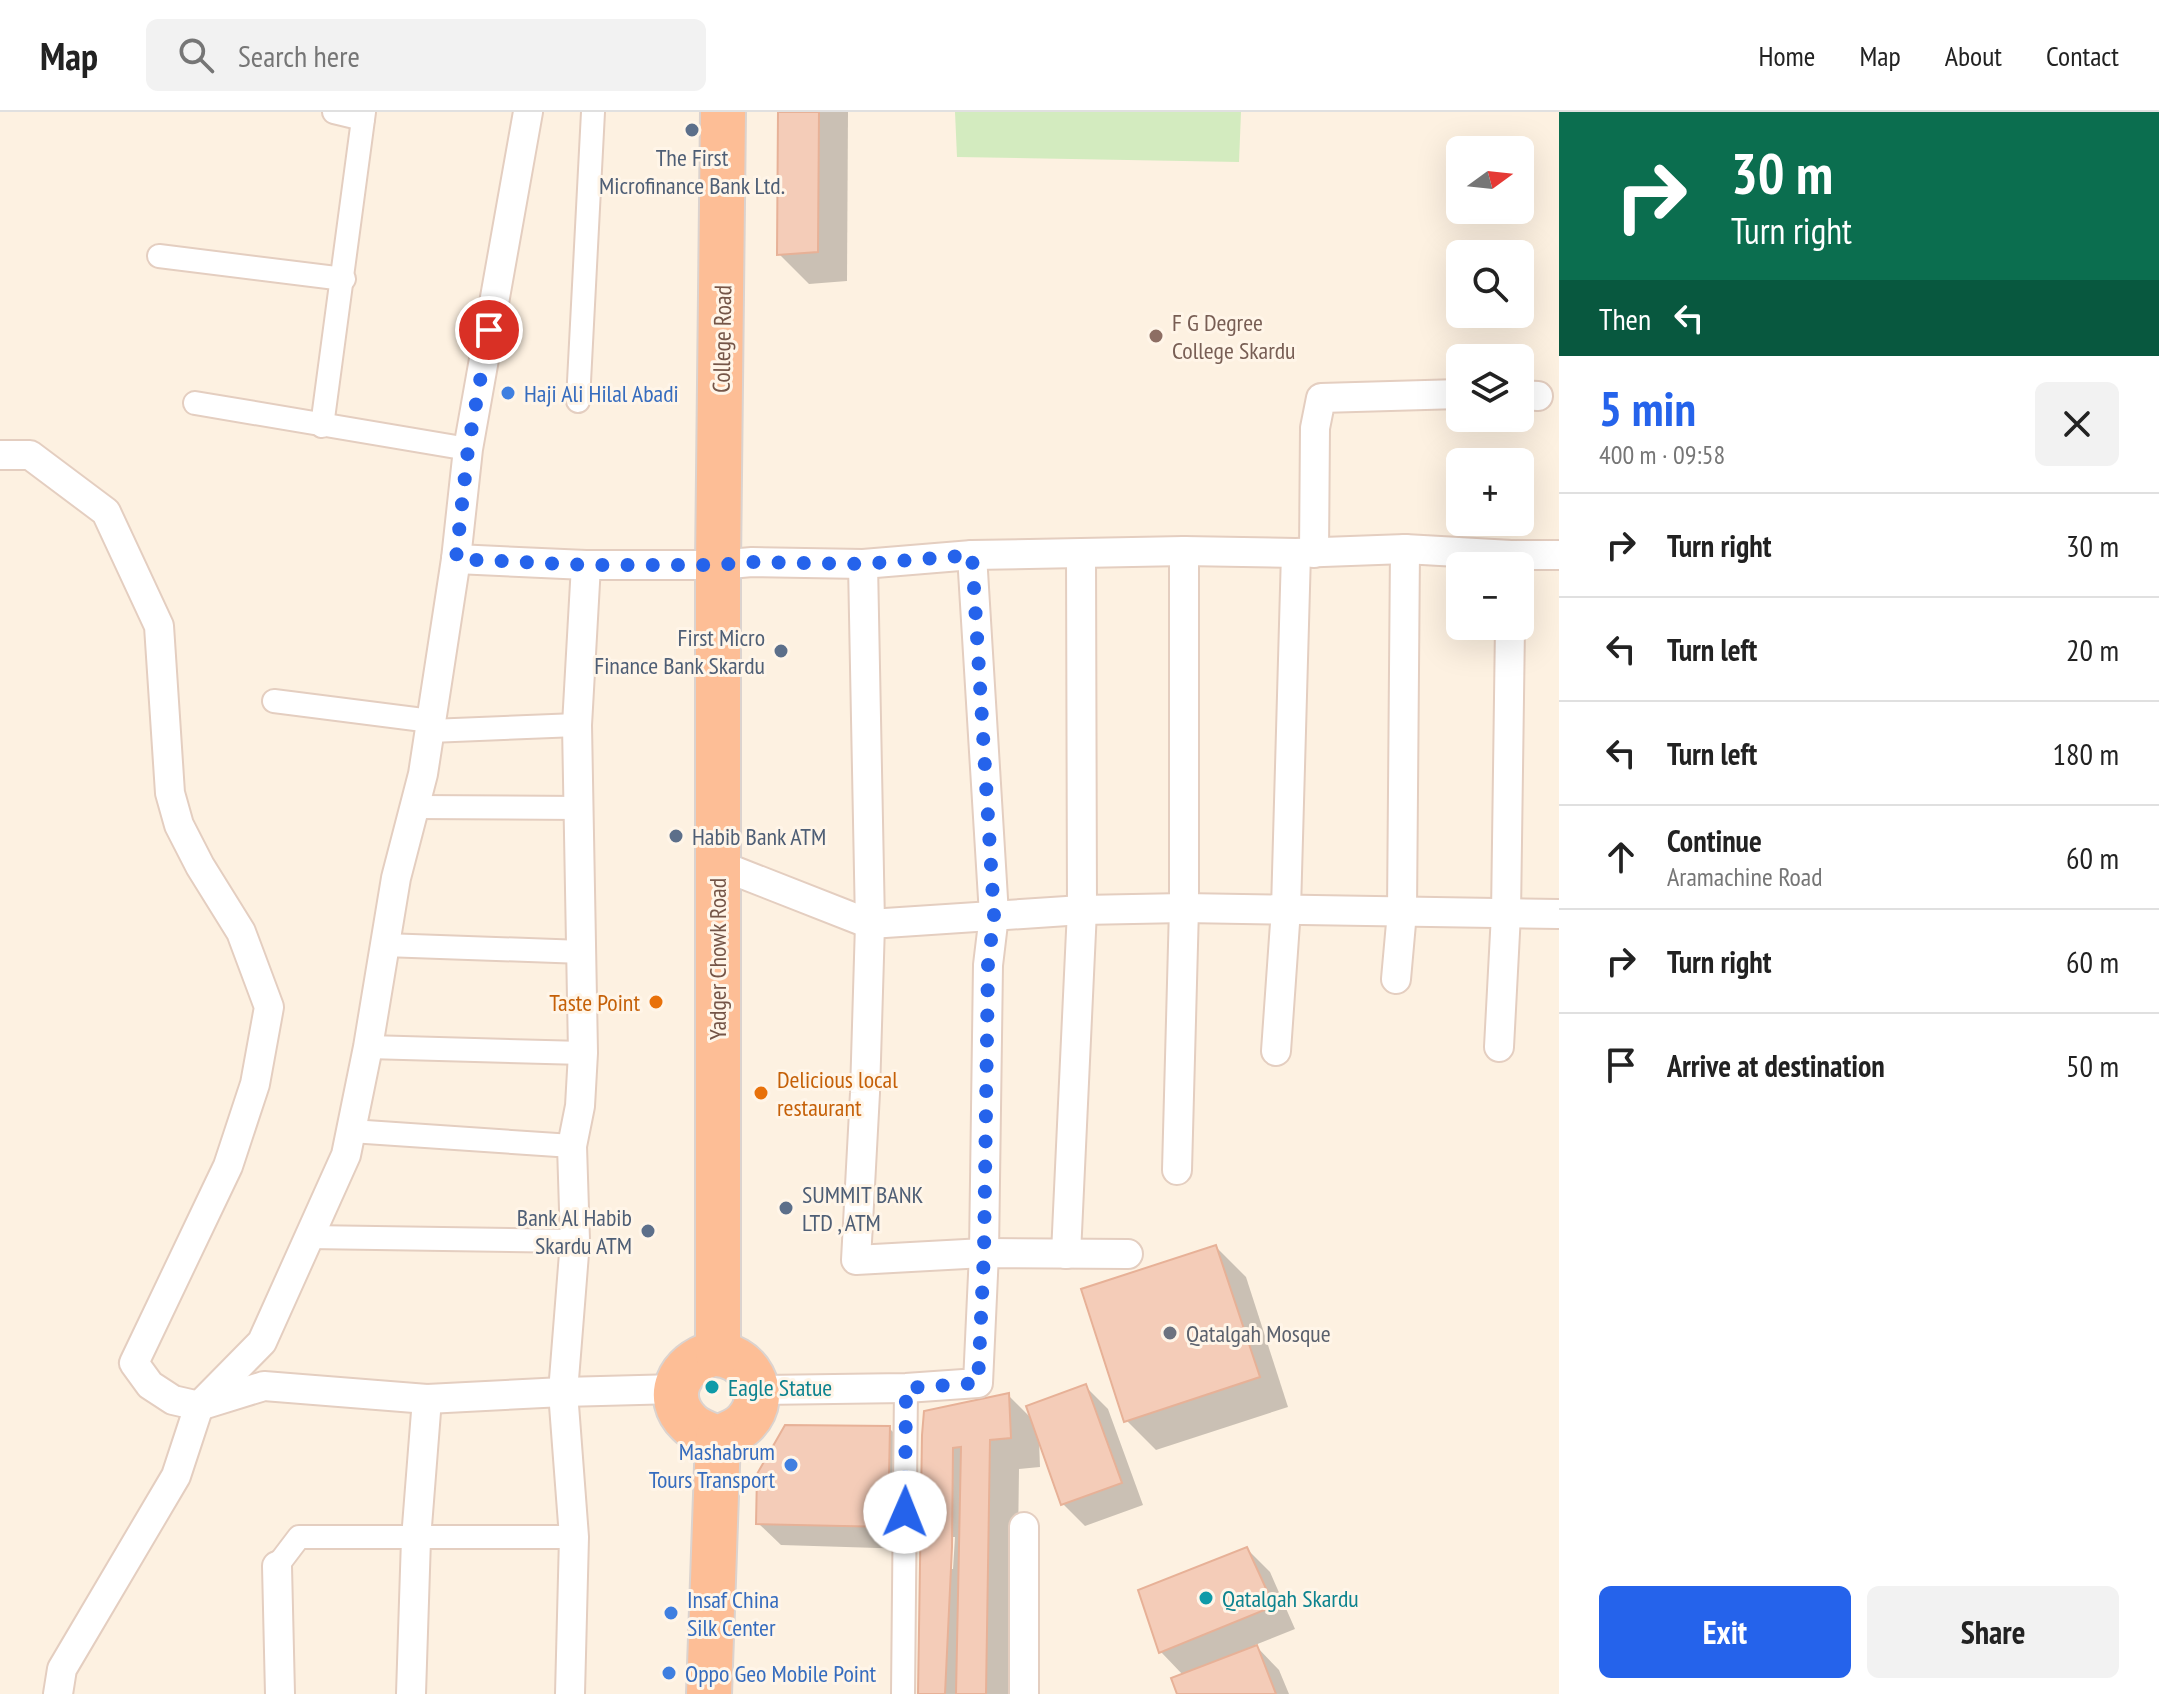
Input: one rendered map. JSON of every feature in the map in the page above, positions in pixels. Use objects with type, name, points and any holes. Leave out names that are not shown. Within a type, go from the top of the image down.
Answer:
[{"type":"highway","name":"College Road","points":[[718,565],[723,112]]},
{"type":"highway","name":"Yadger Chowk Road","points":[[718,565],[718,1354]]},
{"type":"highway","points":[[718,1354],[738,1360],[749,1370],[756,1390],[753,1412],[744,1424],[718,1438],[692,1426],[683,1416],[677,1389],[688,1365],[699,1358],[718,1354]]},
{"type":"highway","points":[[709,1694],[718,1438]]},
{"type":"street","points":[[322,426],[364,115],[334,112]]},
{"type":"street","points":[[58,1694],[62,1669],[176,1476],[199,1406],[262,1342],[346,1155],[368,1047],[396,878],[423,774],[456,559],[468,449],[528,112]]},
{"type":"street","points":[[578,401],[593,112]]},
{"type":"street","points":[[159,256],[344,279]]},
{"type":"street","points":[[1276,1051],[1305,553],[1315,428],[1321,398],[1446,394]]},
{"type":"street","points":[[195,403],[468,449]]},
{"type":"street","points":[[0,455],[30,455],[106,512],[159,626],[170,793],[179,825],[241,932],[269,1007],[255,1084],[228,1166],[134,1363],[150,1385],[173,1400],[199,1406],[264,1386],[427,1399],[677,1389]]},
{"type":"street","points":[[456,559],[586,565],[718,565],[752,562],[863,564],[972,555],[1184,551],[1305,553],[1405,549],[1446,554]]},
{"type":"street","points":[[1396,979],[1402,912],[1405,549]]},
{"type":"street","points":[[1177,1170],[1184,908],[1184,551]]},
{"type":"street","points":[[1066,1254],[1082,910],[1081,554]]},
{"type":"street","points":[[756,1390],[906,1388],[978,1383],[984,1253],[988,965],[994,915],[972,555]]},
{"type":"street","points":[[1534,558],[1559,555]]},
{"type":"street","points":[[863,564],[870,924],[856,1260],[984,1253],[1128,1254]]},
{"type":"street","points":[[570,1694],[574,1537],[563,1392],[575,1241],[572,1146],[580,1106],[583,1053],[577,725],[586,565]]},
{"type":"street","points":[[1499,1047],[1506,914],[1510,640]]},
{"type":"street","points":[[274,701],[430,726],[577,725]]},
{"type":"street","points":[[415,807],[580,808]]},
{"type":"street","points":[[717,864],[870,924],[1082,910],[1184,908],[1559,914]]},
{"type":"street","points":[[384,945],[583,952]]},
{"type":"street","points":[[368,1047],[583,1053]]},
{"type":"street","points":[[351,1131],[572,1146]]},
{"type":"street","points":[[309,1237],[575,1241]]},
{"type":"street","points":[[903,1694],[906,1388]]},
{"type":"street","points":[[411,1694],[416,1539],[427,1399]]},
{"type":"street","points":[[1024,1527],[1024,1694]]},
{"type":"street","points":[[280,1694],[277,1566],[299,1537],[574,1537]]},
{"type":"green space","points":[[955,112],[1241,112],[1239,162],[957,157]]},
{"type":"building","points":[[778,112],[819,112],[818,252],[777,255]]},
{"type":"building","name":"Qatalgah Mosque","points":[[1216,1245],[1260,1377],[1124,1422],[1081,1289]]},
{"type":"building","points":[[1086,1384],[1122,1483],[1061,1505],[1026,1406]]},
{"type":"building","points":[[1009,1393],[1011,1438],[990,1440],[986,1694],[956,1694],[961,1447],[953,1448],[945,1694],[918,1694],[924,1411]]},
{"type":"building","points":[[785,1425],[890,1426],[888,1527],[756,1524],[757,1474]]},
{"type":"building","name":"Qatalgah Skardu","points":[[1247,1547],[1274,1606],[1159,1653],[1138,1590]]},
{"type":"building","name":"Qatalgah Skardu","points":[[1257,1645],[1276,1694],[1177,1694],[1171,1678]]},
{"type":"place","name":"The First Microfinance Bank Ltd.","points":[[692,130]]},
{"type":"place","name":"F G Degree College Skardu","points":[[1156,336]]},
{"type":"place","name":"Haji Ali Hilal Abadi","points":[[508,393]]},
{"type":"place","name":"First Micro Finance Bank Skardu","points":[[781,651]]},
{"type":"place","name":"Habib Bank ATM","points":[[676,836]]},
{"type":"place","name":"Taste Point","points":[[656,1002]]},
{"type":"place","name":"Delicious local restaurant","points":[[761,1093]]},
{"type":"place","name":"SUMMIT BANK LTD , ATM","points":[[786,1208]]},
{"type":"place","name":"Bank Al Habib Skardu ATM","points":[[648,1231]]},
{"type":"place","name":"Qatalgah Mosque","points":[[1170,1333]]},
{"type":"place","name":"Eagle Statue","points":[[712,1387]]},
{"type":"place","name":"Mashabrum Tours Transport","points":[[791,1465]]},
{"type":"place","name":"Qatalgah Skardu","points":[[1206,1598]]},
{"type":"place","name":"Insaf China Silk Center","points":[[671,1613]]},
{"type":"place","name":"Oppo Geo Mobile Point","points":[[669,1673]]},
{"type":"route","points":[[489,330],[468,449],[456,559],[586,565],[752,562],[863,564],[972,555],[994,915],[988,965],[984,1253],[978,1383],[906,1388],[905,1512]]}]
